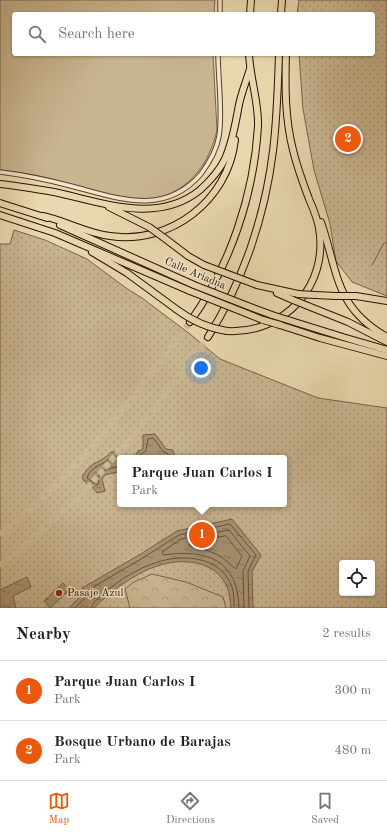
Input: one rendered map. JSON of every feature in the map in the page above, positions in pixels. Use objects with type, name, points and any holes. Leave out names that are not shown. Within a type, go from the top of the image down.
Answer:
[{"type":"highway","points":[[250,12],[251,0]]},
{"type":"highway","points":[[281,12],[283,0]]},
{"type":"highway","points":[[283,0],[285,12]]},
{"type":"highway","points":[[190,322],[211,288],[231,248],[246,203],[258,126],[249,56]]},
{"type":"highway","points":[[208,336],[235,287],[259,222],[273,152],[276,124],[279,56]]},
{"type":"highway","points":[[74,240],[127,273],[196,323],[227,331],[249,330],[277,320],[290,312],[309,289],[317,271],[321,244],[319,226],[293,151],[287,123],[285,95],[286,56]]},
{"type":"highway","points":[[43,216],[98,234],[125,238],[154,234],[186,220],[211,198],[222,181],[233,155],[238,108],[250,69]]},
{"type":"highway","points":[[0,184],[53,192],[138,209],[163,207],[189,198],[206,185],[221,166],[229,150],[235,128]]},
{"type":"highway","points":[[302,177],[318,213],[338,283],[346,299],[365,322],[387,337]]},
{"type":"highway","points":[[98,202],[149,228],[188,256],[204,265],[348,322],[387,342]]},
{"type":"highway","name":"Calle Ariadna","points":[[0,203],[43,216],[194,285],[253,308],[387,350]]},
{"type":"highway","name":"Calle Ariadna","points":[[0,215],[38,226],[74,240],[190,291],[263,320],[320,338],[387,356]]},
{"type":"highway","points":[[257,285],[298,294],[356,296],[387,301]]},
{"type":"street","points":[[220,0],[220,12]]},
{"type":"street","points":[[0,172],[33,177],[131,201],[143,202],[158,200],[184,189],[198,177],[205,168],[218,142],[220,128],[218,56]]},
{"type":"green space","points":[[0,0],[215,0],[214,12],[12,12],[12,56],[213,56],[217,130],[207,159],[199,171],[178,190],[165,196],[150,199],[123,198],[42,177],[0,170]]},
{"type":"green space","points":[[299,0],[387,0],[387,296],[352,282],[336,261],[330,224],[314,170],[303,109],[299,56],[375,56],[375,12],[297,12]]},
{"type":"green space","points":[[14,230],[45,240],[87,259],[190,334],[220,359],[318,398],[387,408],[387,608],[0,608],[0,244],[10,244]]},
{"type":"green space","points":[[152,574],[186,582],[223,597],[226,608],[130,608],[125,589],[134,582]]},
{"type":"water","points":[[155,434],[166,449],[173,450],[174,455],[136,455],[138,451],[143,449],[143,435]]},
{"type":"water","points":[[111,452],[115,452],[118,455],[117,455],[117,472],[105,475],[102,479],[105,491],[97,493],[82,478],[88,468]]},
{"type":"water","points":[[232,519],[261,555],[252,572],[253,608],[231,608],[228,589],[220,576],[213,570],[200,564],[185,562],[156,566],[142,572],[116,589],[94,608],[69,608],[83,594],[82,588],[177,531]]},
{"type":"water","points":[[27,577],[31,587],[13,596],[16,608],[0,608],[0,590]]},
{"type":"water","points":[[63,583],[69,590],[50,608],[44,601]]},
{"type":"waterway","points":[[372,265],[384,243],[387,243]]},
{"type":"tunnel","points":[[0,535],[64,478],[121,413],[190,322]]},
{"type":"tunnel","points":[[0,566],[77,500],[142,425],[208,337]]},
{"type":"place","name":"Bosque Urbano de Barajas","points":[[348,139]]},
{"type":"place","name":"Parque Juan Carlos I","points":[[202,535]]},
{"type":"place","name":"Pasaje Azul","points":[[59,593]]}]
